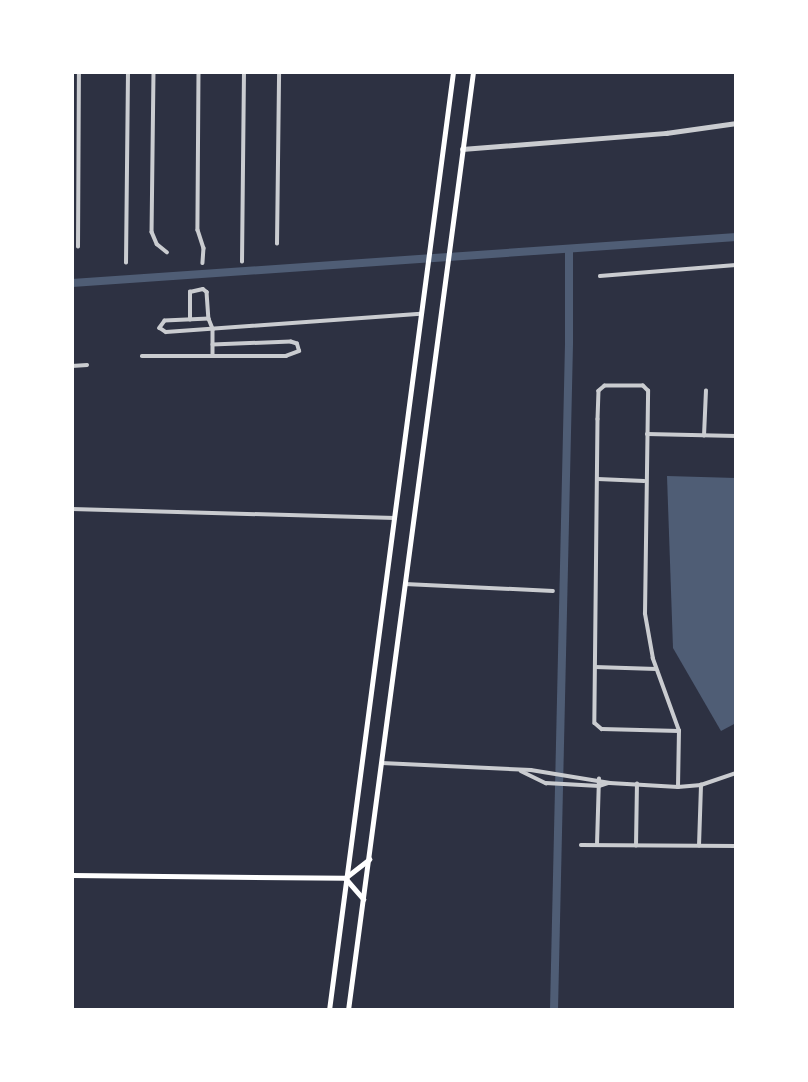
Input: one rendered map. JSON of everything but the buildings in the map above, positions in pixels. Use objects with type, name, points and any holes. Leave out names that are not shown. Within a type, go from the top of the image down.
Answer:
[{"type":"main road","points":[[329,1010],[395,518],[429,235],[453,72]]},
{"type":"main road","points":[[348,1010],[473,72]]},
{"type":"main road","points":[[72,875],[345,878],[369,859]]},
{"type":"main road","points":[[345,878],[363,900]]},
{"type":"street","points":[[78,247],[79,72]]},
{"type":"street","points":[[126,263],[128,72]]},
{"type":"street","points":[[154,72],[152,232],[158,244],[167,251]]},
{"type":"street","points":[[200,72],[198,230],[204,248],[203,262]]},
{"type":"street","points":[[242,262],[244,72]]},
{"type":"street","points":[[277,244],[279,72]]},
{"type":"street","points":[[461,149],[666,133],[736,123]]},
{"type":"street","points":[[600,276],[736,265]]},
{"type":"street","points":[[190,320],[190,295],[195,289],[207,292],[209,319],[213,328],[213,356]]},
{"type":"street","points":[[209,319],[165,321],[160,324],[161,330],[213,328],[420,314]]},
{"type":"street","points":[[142,356],[294,356],[299,352],[297,344],[291,342],[213,345]]},
{"type":"street","points":[[72,366],[87,365]]},
{"type":"street","points":[[678,787],[679,731],[657,669],[648,636],[644,603],[646,387],[612,385],[601,388],[595,723],[599,729],[679,731]]},
{"type":"street","points":[[704,436],[706,391]]},
{"type":"street","points":[[647,434],[736,436]]},
{"type":"street","points":[[598,479],[645,481]]},
{"type":"street","points":[[72,509],[395,518]]},
{"type":"street","points":[[405,584],[553,591]]},
{"type":"street","points":[[595,667],[657,669]]},
{"type":"street","points":[[381,763],[518,769],[599,779],[610,783]]},
{"type":"street","points":[[518,769],[546,783],[599,786],[610,783],[678,787],[701,785],[736,772]]},
{"type":"street","points":[[597,845],[599,779]]},
{"type":"street","points":[[636,846],[637,784]]},
{"type":"street","points":[[699,846],[701,785]]},
{"type":"street","points":[[581,845],[736,846]]},
{"type":"water","points":[[667,476],[736,478],[736,723],[721,731],[673,648]]},
{"type":"waterway","points":[[72,283],[736,237]]},
{"type":"waterway","points":[[554,1010],[569,250]]}]
